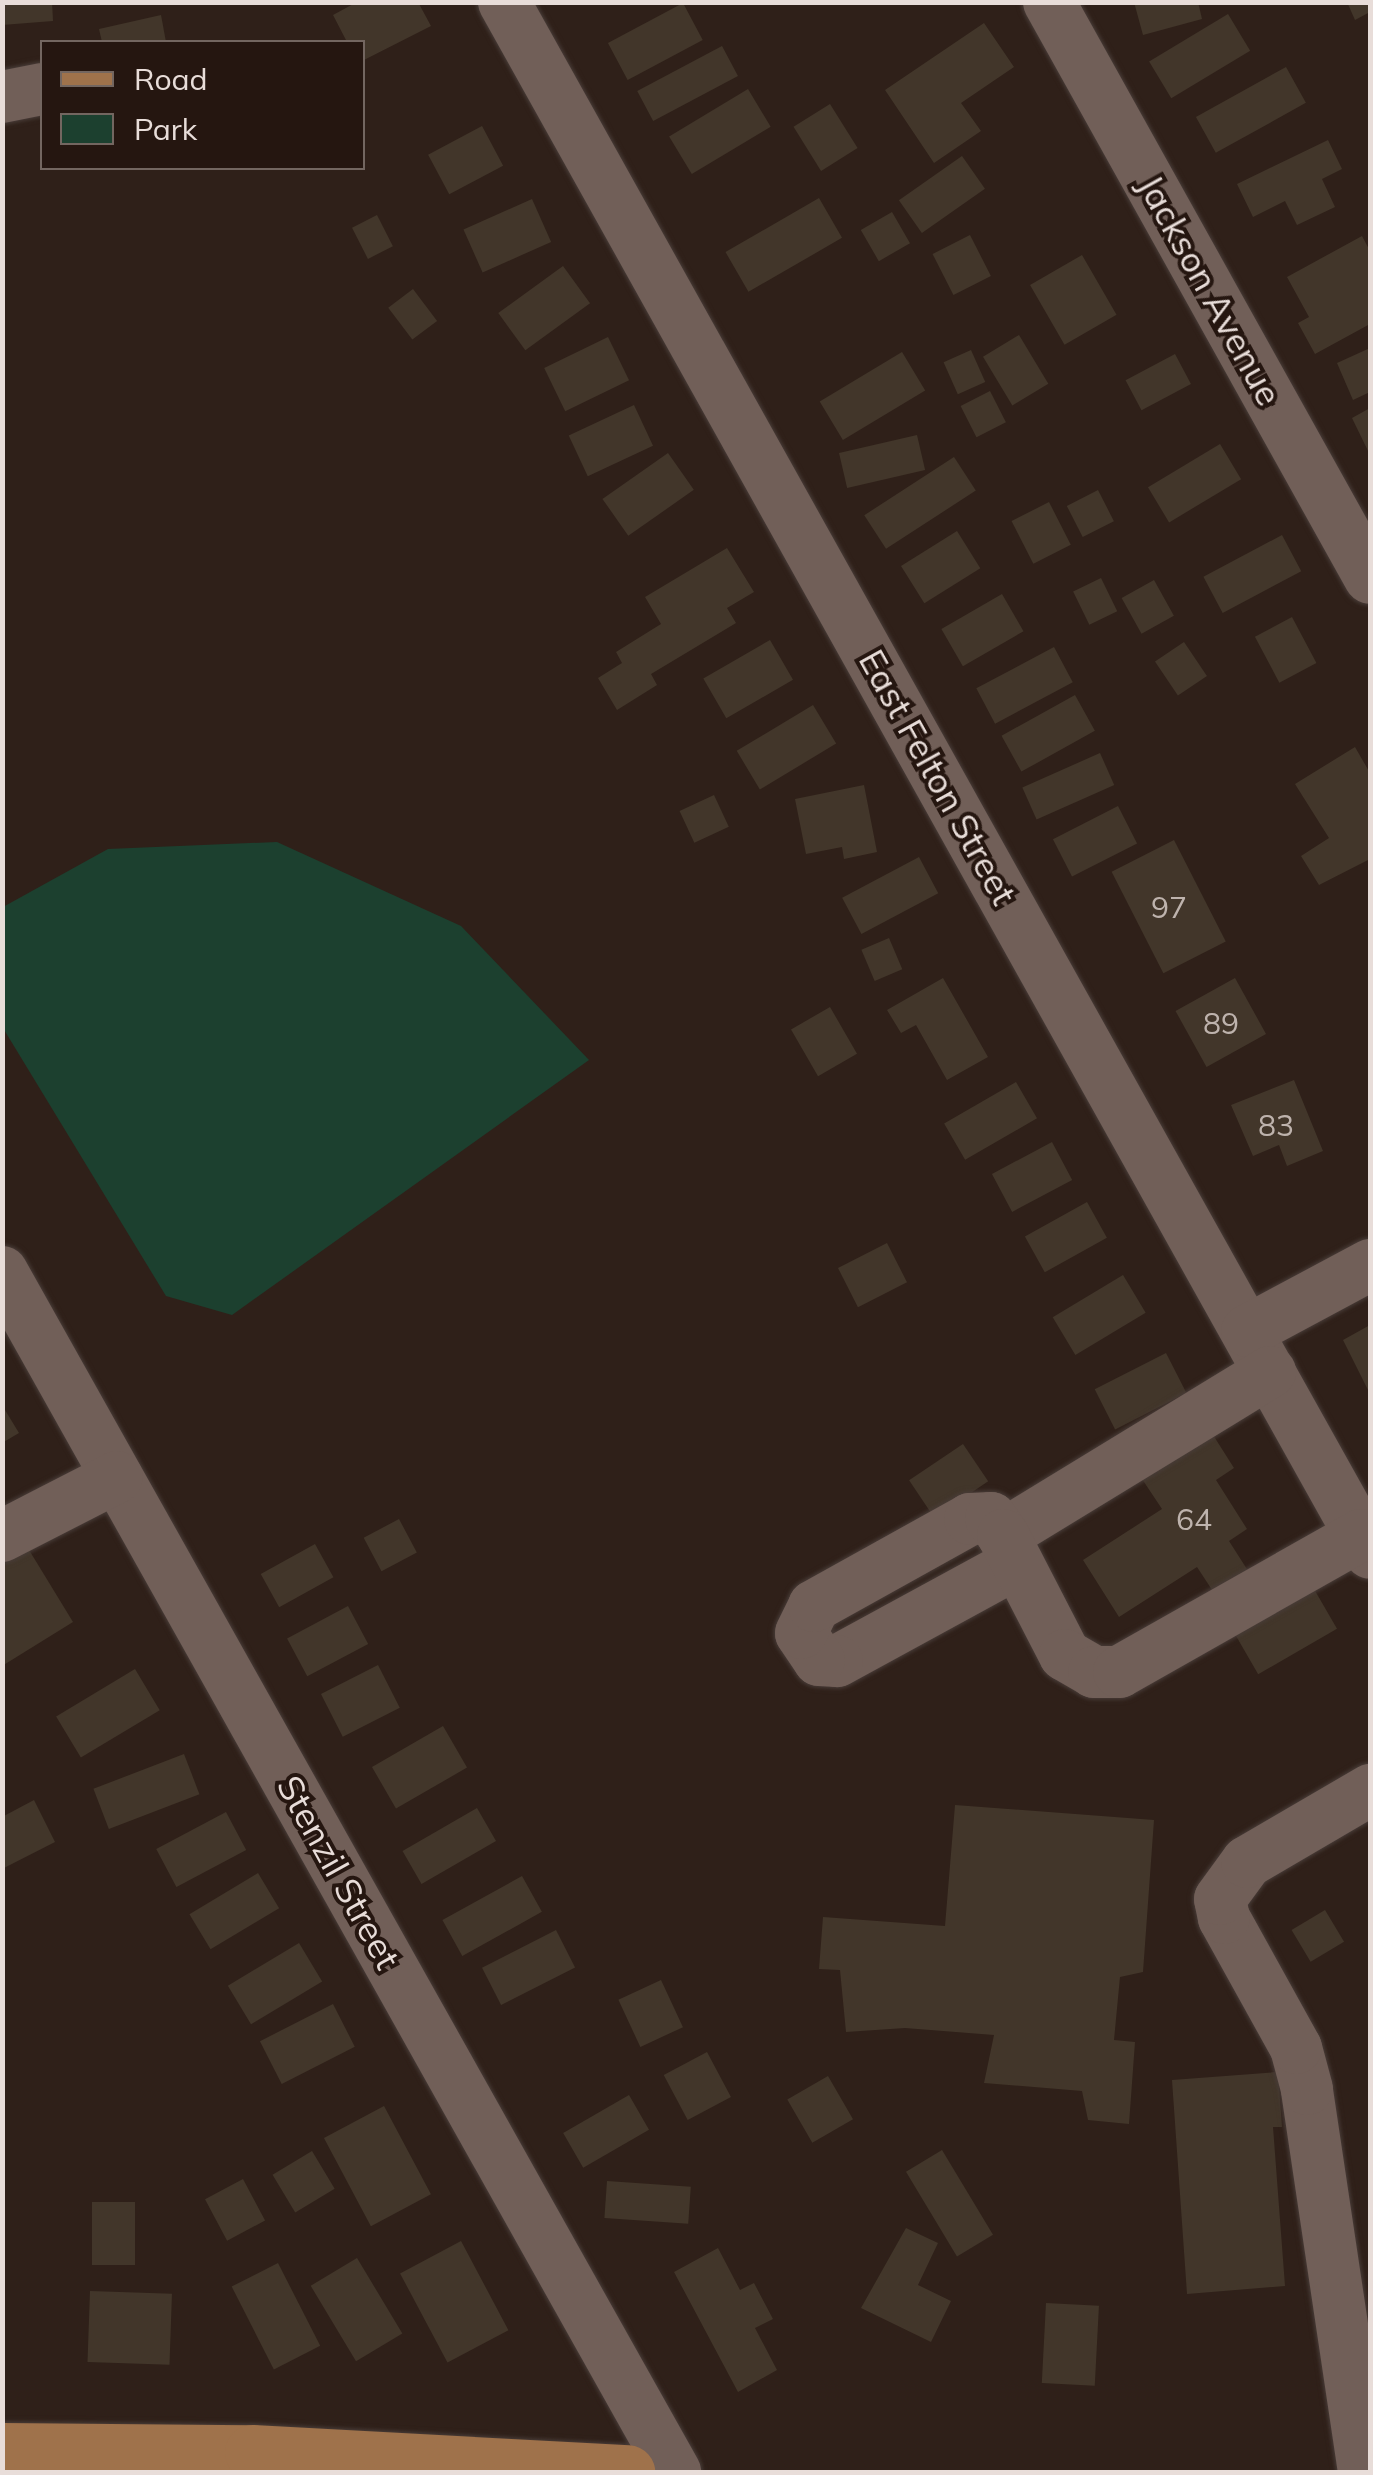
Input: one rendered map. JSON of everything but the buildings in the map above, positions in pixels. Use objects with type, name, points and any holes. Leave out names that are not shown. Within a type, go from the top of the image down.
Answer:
[{"type":"main road","points":[[2,2450],[253,2462],[627,2472]]},
{"type":"street","name":"East Felton Street","points":[[504,2],[1366,1544]]},
{"type":"street","name":"Jackson Avenue","points":[[1049,2],[1370,578]]},
{"type":"street","points":[[2,98],[40,90]]},
{"type":"street","points":[[1366,1544],[1119,1672],[1094,1672],[1065,1655],[1010,1549],[1370,1265]]},
{"type":"street","name":"Stenzil Street","points":[[2,1272],[674,2472]]},
{"type":"street","points":[[2,1536],[117,1477]]},
{"type":"street","points":[[1364,2472],[1307,2089],[1296,2048],[1239,1948],[1220,1898],[1247,1862],[1370,1790]]},
{"type":"green space","points":[[277,842],[461,926],[589,1060],[232,1315],[166,1296],[3,1028],[3,907],[108,849]]}]
